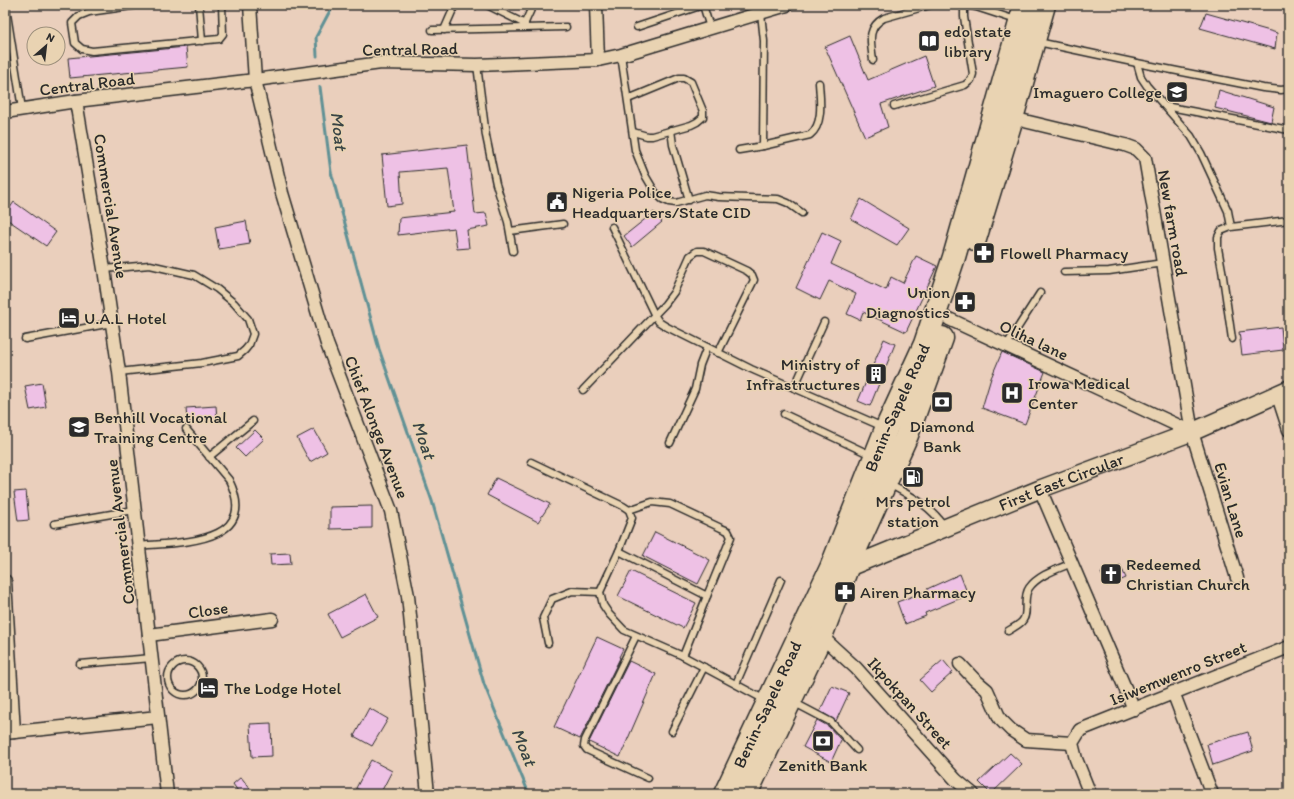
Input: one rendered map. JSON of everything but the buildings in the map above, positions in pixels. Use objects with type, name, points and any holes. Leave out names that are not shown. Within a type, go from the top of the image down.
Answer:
[{"type":"highway","name":"Benin-Sapele Road","points":[[746,794],[779,704],[839,568],[886,482],[907,435],[949,319],[1012,118],[1044,5]]},
{"type":"highway","name":"Benin-Sapele Road","points":[[725,794],[821,636],[839,568],[875,457],[886,429],[925,344],[964,222],[1022,13]]},
{"type":"street","name":"Chief Alonge Avenue","points":[[250,5],[255,80],[282,193],[327,344],[391,511],[408,596],[428,794]]},
{"type":"street","points":[[596,5],[598,60]]},
{"type":"street","name":"Central Road","points":[[5,112],[76,101],[255,80],[381,63],[477,65],[598,60],[621,55],[787,5]]},
{"type":"street","name":"Commercial Avenue","points":[[76,101],[112,322],[167,794]]},
{"type":"street","name":"New farm road","points":[[1012,118],[1125,145],[1136,149],[1145,158],[1192,432]]},
{"type":"street","name":"Oliha lane","points":[[949,319],[1192,432]]},
{"type":"street","points":[[1283,391],[1289,430]]},
{"type":"street","name":"First East Circular","points":[[839,568],[945,528],[1040,489],[1192,432],[1283,391]]},
{"type":"street","name":"Evian Lane","points":[[1192,432],[1237,578]]},
{"type":"street","points":[[1040,489],[1134,709]]},
{"type":"street","points":[[5,581],[10,732],[158,717]]},
{"type":"street","name":"Close","points":[[149,635],[272,619]]},
{"type":"street","name":"Ikpokpan Street","points":[[821,636],[856,668],[956,780],[973,794]]},
{"type":"street","name":"Isiwemwenro Street","points":[[1072,743],[1080,730],[1289,647]]},
{"type":"street","points":[[960,664],[987,690],[1000,719],[1011,730],[1026,740],[1072,743],[1076,759],[1090,794]]},
{"type":"street","points":[[1173,692],[1212,794]]},
{"type":"lane","points":[[139,5],[89,12],[79,16],[72,23],[75,43],[82,49],[92,51],[219,39],[223,34],[222,5]]},
{"type":"lane","points":[[199,5],[202,40]]},
{"type":"lane","points":[[444,30],[455,5]]},
{"type":"lane","points":[[487,5],[524,26]]},
{"type":"lane","points":[[524,26],[533,5]]},
{"type":"lane","points":[[637,27],[703,5],[710,28]]},
{"type":"lane","points":[[873,60],[871,35],[873,28],[878,21],[930,5]]},
{"type":"lane","points":[[894,106],[955,89],[965,85],[971,80],[973,74],[964,17],[964,5],[1022,13]]},
{"type":"lane","points":[[6,8],[22,109]]},
{"type":"lane","points":[[761,13],[764,41],[763,146]]},
{"type":"lane","points":[[432,30],[524,26],[566,27]]},
{"type":"lane","points":[[1034,42],[1262,88],[1280,90],[1289,89]]},
{"type":"lane","points":[[621,55],[635,150],[645,175],[655,192],[662,199],[676,203],[705,196],[719,198],[778,199],[788,203],[802,213]]},
{"type":"lane","points":[[1137,63],[1141,76],[1152,92],[1191,136],[1201,153],[1228,211],[1231,226]]},
{"type":"lane","points":[[477,65],[487,143],[496,184],[504,206],[513,251]]},
{"type":"lane","points":[[628,98],[679,78],[684,78],[689,80],[703,111],[703,117],[691,125],[647,136],[632,132]]},
{"type":"lane","points":[[739,150],[810,135],[814,132],[819,119],[821,105],[820,83]]},
{"type":"lane","points":[[1165,106],[1289,130]]},
{"type":"lane","points":[[671,130],[673,145],[689,200]]},
{"type":"lane","points":[[1232,339],[1218,248],[1218,237],[1221,231],[1231,226],[1289,220]]},
{"type":"lane","points":[[510,231],[563,224]]},
{"type":"lane","points":[[612,227],[659,322],[718,353],[886,429]]},
{"type":"lane","points":[[583,390],[655,316],[674,292],[690,256],[697,251],[704,250],[747,271],[752,275],[754,280],[718,353]]},
{"type":"lane","points":[[1064,272],[1109,271],[1163,263]]},
{"type":"lane","points":[[104,269],[150,265],[194,275],[217,289],[234,303],[248,319],[252,334],[249,345],[238,356],[202,363],[118,372]]},
{"type":"lane","points":[[1006,346],[1040,293]]},
{"type":"lane","points":[[25,339],[112,322]]},
{"type":"lane","points":[[794,388],[824,322]]},
{"type":"lane","points":[[670,443],[695,390],[700,365],[707,347]]},
{"type":"lane","points":[[784,414],[875,457]]},
{"type":"lane","points":[[210,457],[253,421]]},
{"type":"lane","points":[[138,546],[186,541],[212,536],[229,526],[233,519],[237,503],[229,480],[186,430]]},
{"type":"lane","points":[[531,462],[629,510],[632,518],[600,592],[603,605],[624,630],[682,656],[779,704],[831,722],[857,750]]},
{"type":"lane","points":[[886,482],[929,508],[937,516],[945,528]]},
{"type":"lane","points":[[629,510],[652,502],[670,504],[728,531],[731,537],[682,656]]},
{"type":"lane","points":[[54,524],[134,510]]},
{"type":"lane","points":[[619,551],[707,596]]},
{"type":"lane","points":[[1008,631],[1023,621],[1027,592],[1034,581],[1072,563]]},
{"type":"lane","points":[[736,684],[781,580]]},
{"type":"lane","points":[[548,643],[543,618],[552,599],[572,591],[600,592]]},
{"type":"lane","points":[[636,636],[584,740],[584,746],[586,750],[648,778]]},
{"type":"lane","points":[[80,664],[152,658]]},
{"type":"lane","points":[[185,660],[194,663],[201,669],[203,678],[202,683],[194,694],[185,696],[176,693],[169,687],[167,678],[170,669],[176,662],[185,660]]},
{"type":"lane","points":[[672,731],[704,667]]},
{"type":"lane","points":[[155,690],[169,687]]},
{"type":"waterway","name":"Moat","points":[[317,56],[316,37],[333,5]]},
{"type":"waterway","name":"Moat","points":[[320,87],[331,172],[379,349],[432,501],[484,684],[529,794]]},
{"type":"place","name":"edo state library","points":[[929,41]]},
{"type":"place","name":"Imaguero College","points":[[1177,92]]},
{"type":"place","name":"Nigeria Police Headquarters/State CID","points":[[557,202]]},
{"type":"place","name":"Flowell Pharmacy","points":[[984,253]]},
{"type":"place","name":"Union Diagnostics","points":[[965,302]]},
{"type":"place","name":"U.A.L Hotel","points":[[69,318]]},
{"type":"place","name":"Ministry of Infrastructures","points":[[876,374]]},
{"type":"place","name":"Irowa Medical Center","points":[[1012,393]]},
{"type":"place","name":"Diamond Bank","points":[[942,402]]},
{"type":"place","name":"Benhill Vocational Training Centre","points":[[79,427]]},
{"type":"place","name":"Mrs petrol station","points":[[913,477]]},
{"type":"place","name":"Redeemed Christian Church","points":[[1111,574]]},
{"type":"place","name":"Airen Pharmacy","points":[[845,592]]},
{"type":"place","name":"The Lodge Hotel","points":[[208,688]]},
{"type":"place","name":"Zenith Bank","points":[[823,741]]}]
